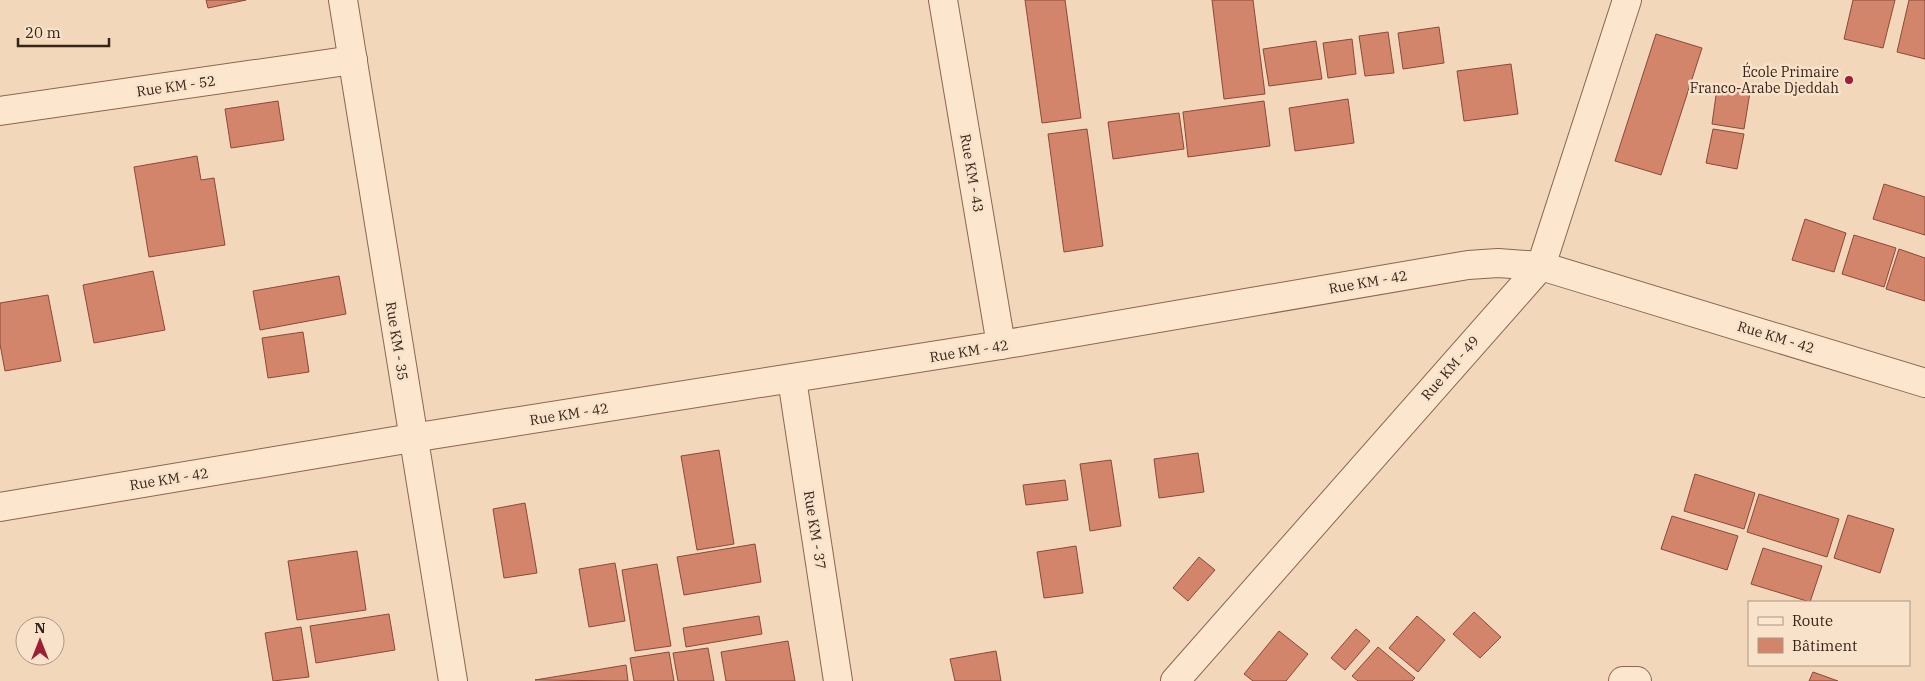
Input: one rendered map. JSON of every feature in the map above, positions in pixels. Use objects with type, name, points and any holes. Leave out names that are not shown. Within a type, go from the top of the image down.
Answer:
[{"type":"street","name":"Rue KM - 35","points":[[343,0],[412,438],[453,681]]},
{"type":"street","name":"Rue KM - 43","points":[[943,0],[1001,346]]},
{"type":"street","name":"Rue KM - 49","points":[[1175,681],[1541,266],[1627,0]]},
{"type":"street","name":"Rue KM - 52","points":[[0,111],[352,60]]},
{"type":"street","name":"Rue KM - 42","points":[[0,506],[412,438],[1001,346],[1468,265],[1498,263],[1541,266],[1925,382]]},
{"type":"street","name":"Rue KM - 37","points":[[792,379],[838,681]]},
{"type":"street","points":[[1623,681],[1637,681]]},
{"type":"building","points":[[206,0],[246,0],[208,8]]},
{"type":"building","points":[[1025,0],[1065,0],[1081,118],[1042,123]]},
{"type":"building","points":[[1212,0],[1253,0],[1265,94],[1224,99]]},
{"type":"building","points":[[1853,0],[1895,0],[1883,48],[1844,39]]},
{"type":"building","points":[[1909,0],[1925,0],[1925,59],[1897,52]]},
{"type":"building","points":[[1439,27],[1444,63],[1403,69],[1398,33]]},
{"type":"building","points":[[1388,32],[1394,73],[1365,76],[1359,36]]},
{"type":"building","points":[[1656,34],[1702,48],[1661,175],[1615,161]]},
{"type":"building","points":[[1352,39],[1356,74],[1328,78],[1323,43]]},
{"type":"building","points":[[1316,41],[1322,79],[1269,86],[1263,49]]},
{"type":"building","points":[[1511,64],[1518,114],[1464,121],[1457,71]]},
{"type":"building","points":[[1717,88],[1750,92],[1744,129],[1712,124]]},
{"type":"building","points":[[1348,99],[1354,143],[1295,151],[1289,108]]},
{"type":"building","points":[[278,101],[284,140],[231,148],[225,109]]},
{"type":"building","points":[[1264,101],[1270,146],[1188,157],[1183,112]]},
{"type":"building","points":[[1179,113],[1184,149],[1113,159],[1108,122]]},
{"type":"building","points":[[1087,129],[1103,246],[1064,252],[1048,134]]},
{"type":"building","points":[[1713,129],[1744,134],[1737,169],[1706,163]]},
{"type":"building","points":[[197,156],[201,180],[214,178],[225,245],[149,257],[134,167]]},
{"type":"building","points":[[1884,184],[1925,197],[1925,235],[1873,219]]},
{"type":"building","points":[[1805,219],[1846,233],[1834,272],[1792,260]]},
{"type":"building","points":[[1854,235],[1896,248],[1884,287],[1842,274]]},
{"type":"building","points":[[1899,249],[1925,258],[1925,301],[1886,289]]},
{"type":"building","points":[[153,271],[165,330],[94,343],[83,285]]},
{"type":"building","points":[[339,276],[346,314],[260,330],[253,291]]},
{"type":"building","points":[[48,295],[61,361],[5,371],[0,344],[0,303]]},
{"type":"building","points":[[303,332],[309,372],[268,378],[262,338]]},
{"type":"building","points":[[719,450],[734,544],[697,550],[681,456]]},
{"type":"building","points":[[1198,453],[1204,492],[1159,498],[1154,459]]},
{"type":"building","points":[[1111,460],[1121,526],[1090,531],[1080,464]]},
{"type":"building","points":[[1695,474],[1755,493],[1744,529],[1684,511]]},
{"type":"building","points":[[1065,480],[1068,500],[1026,505],[1023,485]]},
{"type":"building","points":[[1759,494],[1839,519],[1827,557],[1747,532]]},
{"type":"building","points":[[525,503],[537,573],[504,578],[493,509]]},
{"type":"building","points":[[1848,515],[1894,529],[1880,573],[1834,558]]},
{"type":"building","points":[[1672,516],[1738,536],[1727,570],[1661,549]]},
{"type":"building","points":[[755,544],[761,582],[684,595],[677,557]]},
{"type":"building","points":[[1076,546],[1083,593],[1044,598],[1037,552]]},
{"type":"building","points":[[1763,548],[1822,566],[1810,601],[1751,584]]},
{"type":"building","points":[[357,551],[366,610],[297,620],[288,561]]},
{"type":"building","points":[[1199,557],[1215,570],[1188,601],[1173,588]]},
{"type":"building","points":[[615,563],[625,621],[589,627],[579,569]]},
{"type":"building","points":[[657,564],[671,646],[635,651],[622,570]]},
{"type":"building","points":[[1474,612],[1501,637],[1480,658],[1453,634]]},
{"type":"building","points":[[389,614],[395,650],[316,663],[310,626]]},
{"type":"building","points":[[759,616],[762,634],[686,647],[683,628]]},
{"type":"building","points":[[1417,616],[1445,640],[1418,672],[1389,648]]},
{"type":"building","points":[[301,627],[309,677],[273,681],[265,633]]},
{"type":"building","points":[[1356,629],[1370,641],[1345,670],[1331,658]]},
{"type":"building","points":[[1279,631],[1308,654],[1286,681],[1253,681],[1244,674]]},
{"type":"building","points":[[788,641],[795,681],[726,681],[721,652]]},
{"type":"building","points":[[1378,647],[1415,678],[1412,681],[1358,681],[1352,676]]},
{"type":"building","points":[[708,648],[714,681],[678,681],[673,653]]},
{"type":"building","points":[[996,651],[1001,681],[955,681],[950,659]]},
{"type":"building","points":[[669,652],[674,681],[634,681],[630,658]]},
{"type":"building","points":[[626,665],[628,681],[535,680]]},
{"type":"building","points":[[1813,672],[1838,681],[1809,681]]},
{"type":"place","name":"École Primaire Franco-Arabe Djeddah","points":[[1849,80]]}]
